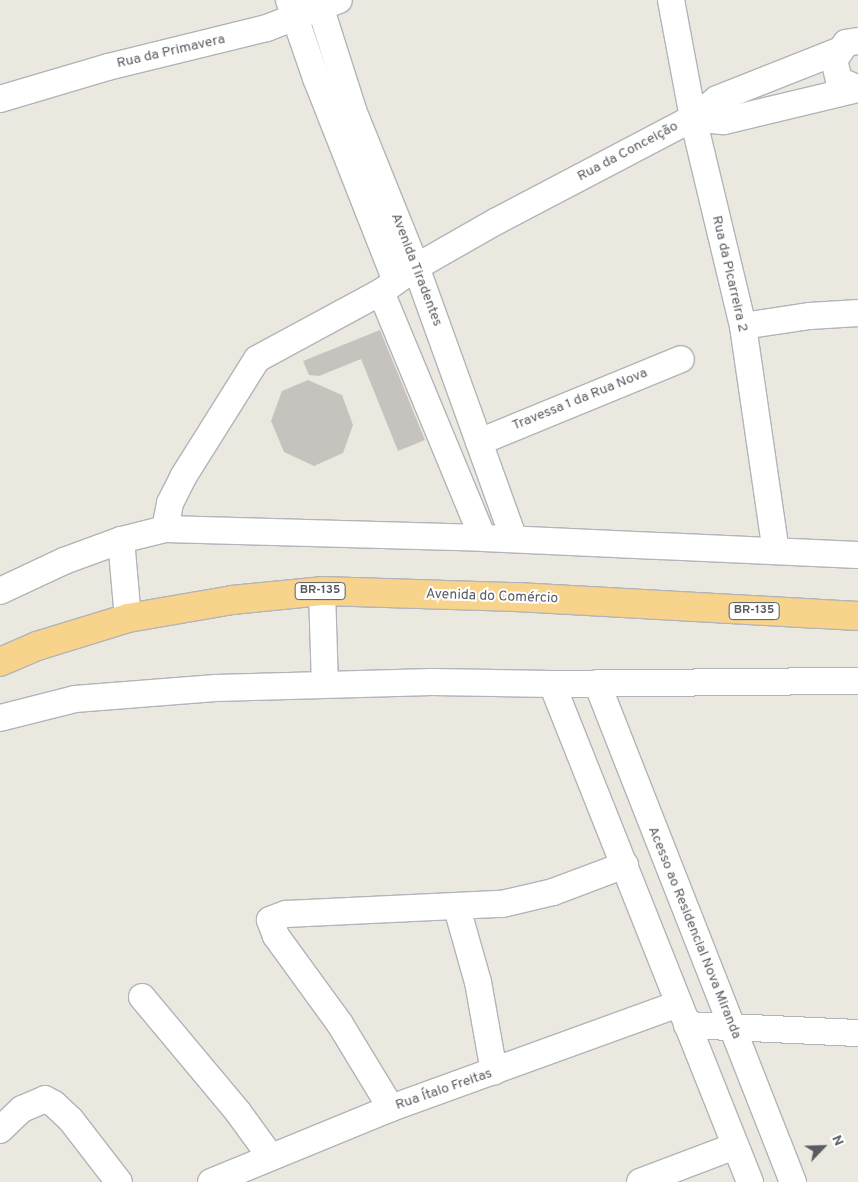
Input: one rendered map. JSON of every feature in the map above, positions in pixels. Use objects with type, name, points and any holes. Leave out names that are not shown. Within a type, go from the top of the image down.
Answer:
[{"type":"highway","name":"Avenida do Comércio","points":[[0,662],[37,646],[128,618],[232,600],[322,591],[518,597],[858,616]]},
{"type":"street","name":"Rua da Picarreira 2","points":[[671,0],[693,118],[743,326],[776,551]]},
{"type":"street","name":"Rua da Primavera","points":[[0,99],[108,67],[267,28],[293,9],[326,2]]},
{"type":"street","name":"Avenida Tiradentes","points":[[326,2],[398,280]]},
{"type":"street","name":"Avenida Tiradentes","points":[[293,9],[316,78],[398,280],[479,442],[514,539]]},
{"type":"street","points":[[693,118],[717,99],[848,46]]},
{"type":"street","points":[[848,46],[834,71],[843,83],[857,89]]},
{"type":"street","name":"Rua da Conceição","points":[[398,280],[693,118],[724,121],[857,89]]},
{"type":"street","points":[[165,529],[170,503],[183,477],[257,360],[398,280],[483,538]]},
{"type":"street","points":[[743,326],[858,313]]},
{"type":"street","name":"Travessa 1 da Rua Nova","points":[[479,442],[680,358]]},
{"type":"street","points":[[0,591],[64,561],[121,540],[165,529],[514,539],[858,555]]},
{"type":"street","points":[[121,540],[128,618]]},
{"type":"street","points":[[322,591],[325,684]]},
{"type":"street","points":[[0,718],[75,699],[325,684],[858,681]]},
{"type":"street","name":"Acesso ao Residencial Nova Miranda","points":[[597,683],[793,1182]]},
{"type":"street","points":[[552,684],[750,1182]]},
{"type":"street","points":[[391,1108],[340,1024],[276,936],[270,920],[286,914],[457,908],[502,904],[552,892],[625,865]]},
{"type":"street","points":[[457,908],[478,982],[494,1072]]},
{"type":"street","points":[[142,997],[238,1112],[270,1156]]},
{"type":"street","points":[[682,1015],[731,1025],[858,1033]]},
{"type":"street","name":"Rua Ítalo Freitas","points":[[212,1182],[270,1156],[391,1108],[494,1072],[682,1015]]},
{"type":"street","points":[[0,1130],[22,1109],[45,1099],[54,1104],[72,1120],[120,1182]]},
{"type":"street","points":[[640,1182],[735,1146]]},
{"type":"building","points":[[380,330],[425,440],[398,451],[361,359],[319,376],[309,375],[303,361]]},
{"type":"building","points":[[308,380],[342,395],[353,425],[343,453],[314,466],[284,452],[271,421],[282,391]]}]
